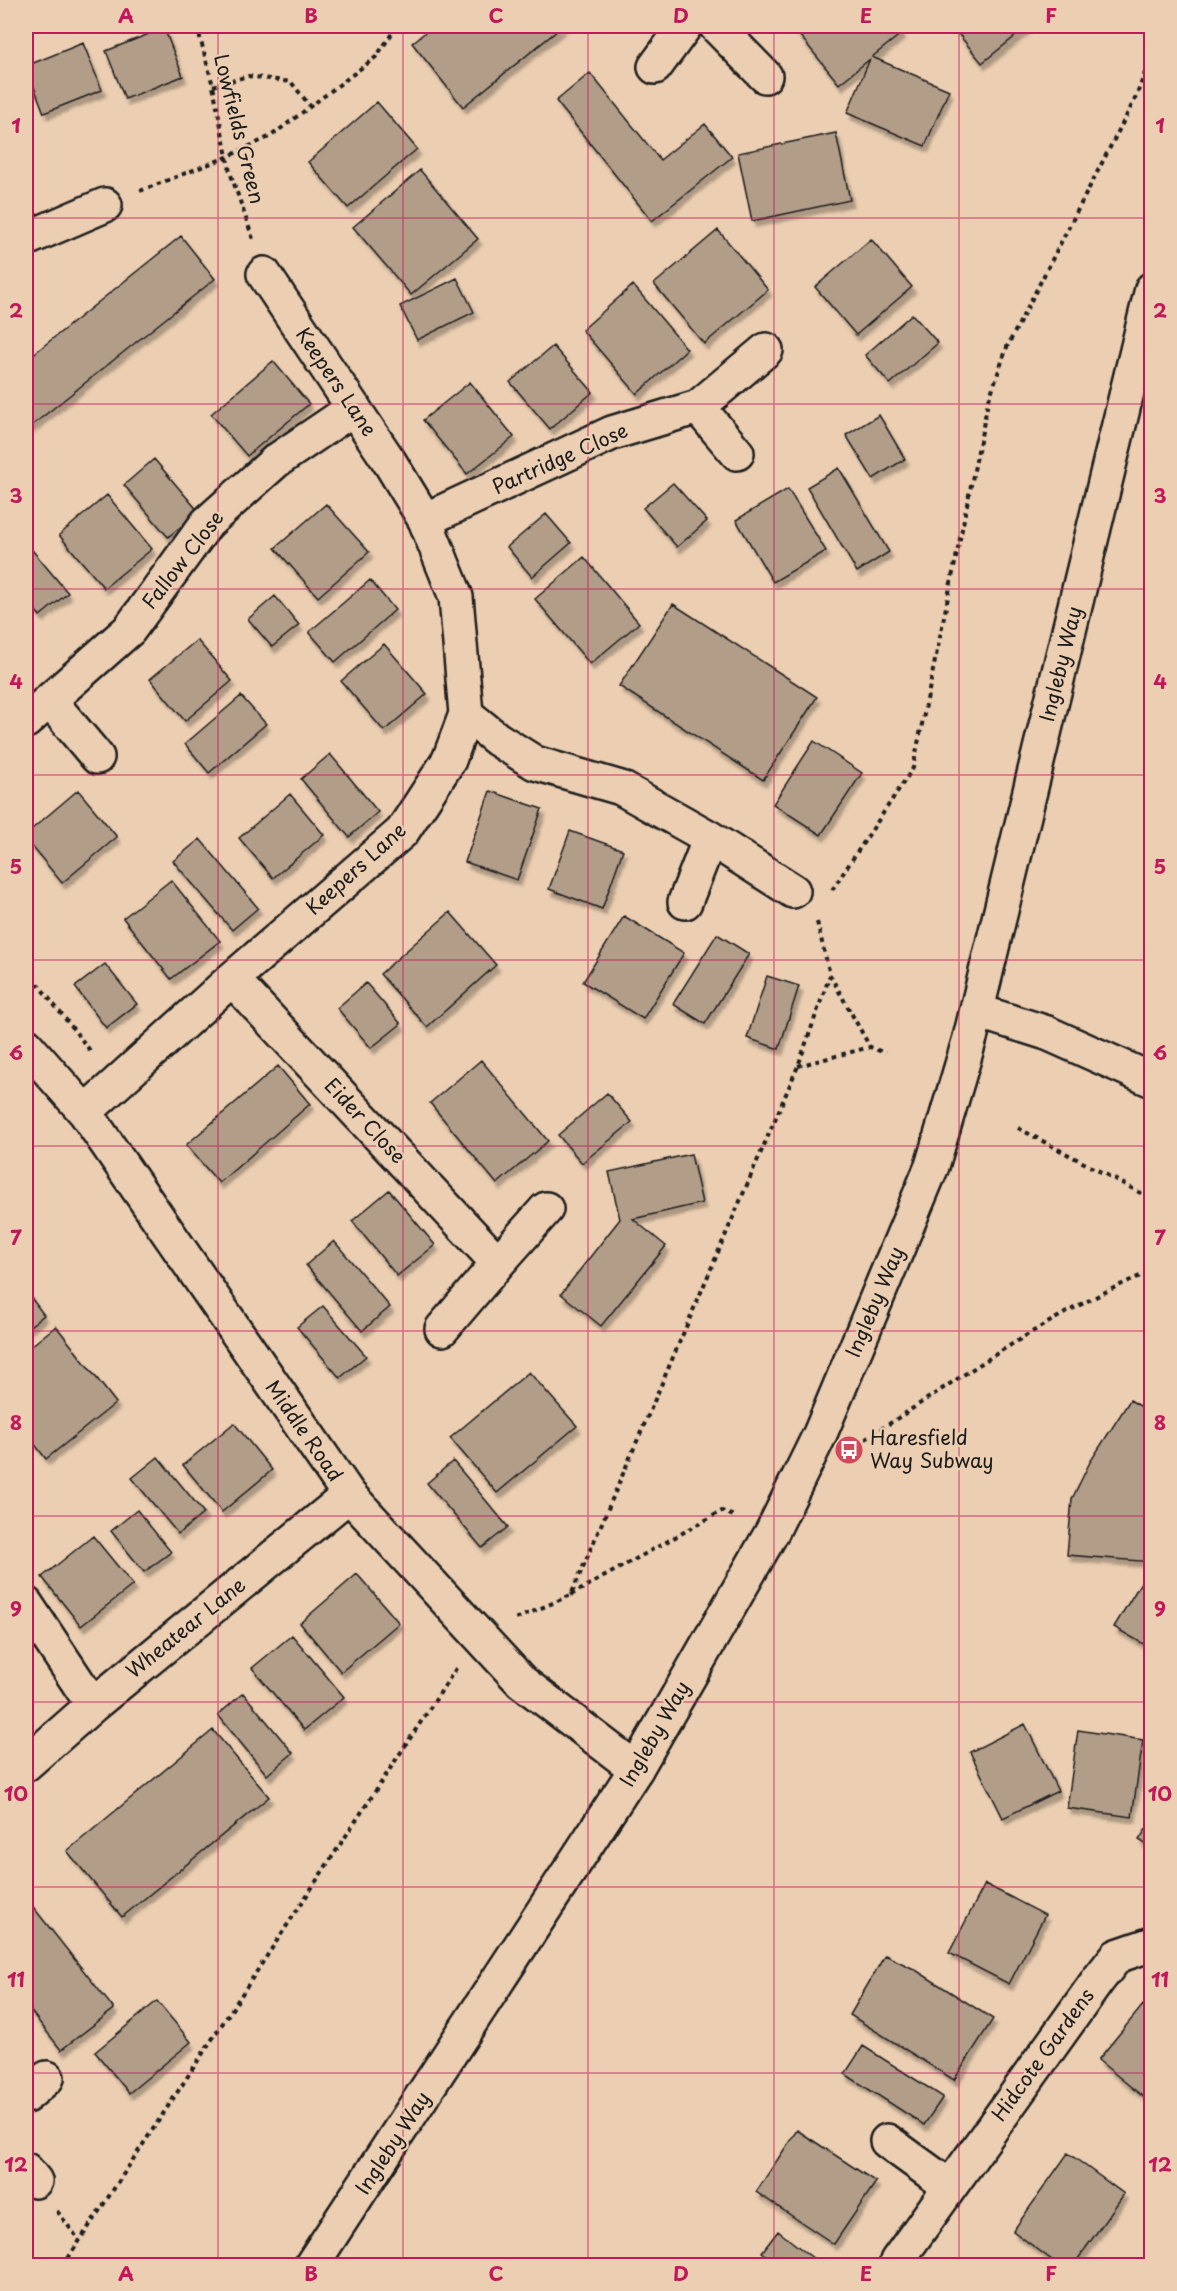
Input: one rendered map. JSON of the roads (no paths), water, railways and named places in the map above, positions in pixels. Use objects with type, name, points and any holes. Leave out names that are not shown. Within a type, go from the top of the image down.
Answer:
[{"type":"street","points":[[655,67],[685,26]]},
{"type":"street","points":[[716,26],[765,76]]},
{"type":"street","points":[[26,239],[105,205]]},
{"type":"street","name":"Keepers Lane","points":[[85,1112],[402,832],[449,760],[465,714],[456,597],[425,520],[354,408],[264,274]]},
{"type":"street","name":"Ingleby Way","points":[[311,2265],[365,2187],[636,1769],[772,1532],[820,1434],[932,1166],[974,1025],[1152,289]]},
{"type":"street","name":"Partridge Close","points":[[425,520],[612,433],[698,407],[766,350]]},
{"type":"street","points":[[698,407],[737,453]]},
{"type":"street","name":"Fallow Close","points":[[97,758],[38,711],[129,630],[207,524],[276,461],[354,408]]},
{"type":"street","points":[[465,714],[496,739],[535,763],[621,788],[710,838],[793,891]]},
{"type":"street","points":[[685,902],[710,838]]},
{"type":"street","name":"Eider Close","points":[[232,980],[498,1263]]},
{"type":"street","points":[[974,1025],[1047,1033],[1152,1080]]},
{"type":"street","name":"Middle Road","points":[[26,1045],[85,1112],[349,1495],[522,1682],[636,1769]]},
{"type":"street","points":[[442,1329],[546,1209]]},
{"type":"street","name":"Wheatear Lane","points":[[26,1764],[93,1705],[349,1495]]},
{"type":"street","points":[[26,1604],[93,1705]]},
{"type":"street","name":"Hidcote Gardens","points":[[897,2260],[1117,1956],[1152,1944]]},
{"type":"street","points":[[887,2141],[949,2186]]},
{"type":"place","name":"Haresfield Way Subway","points":[[849,1450]]}]
